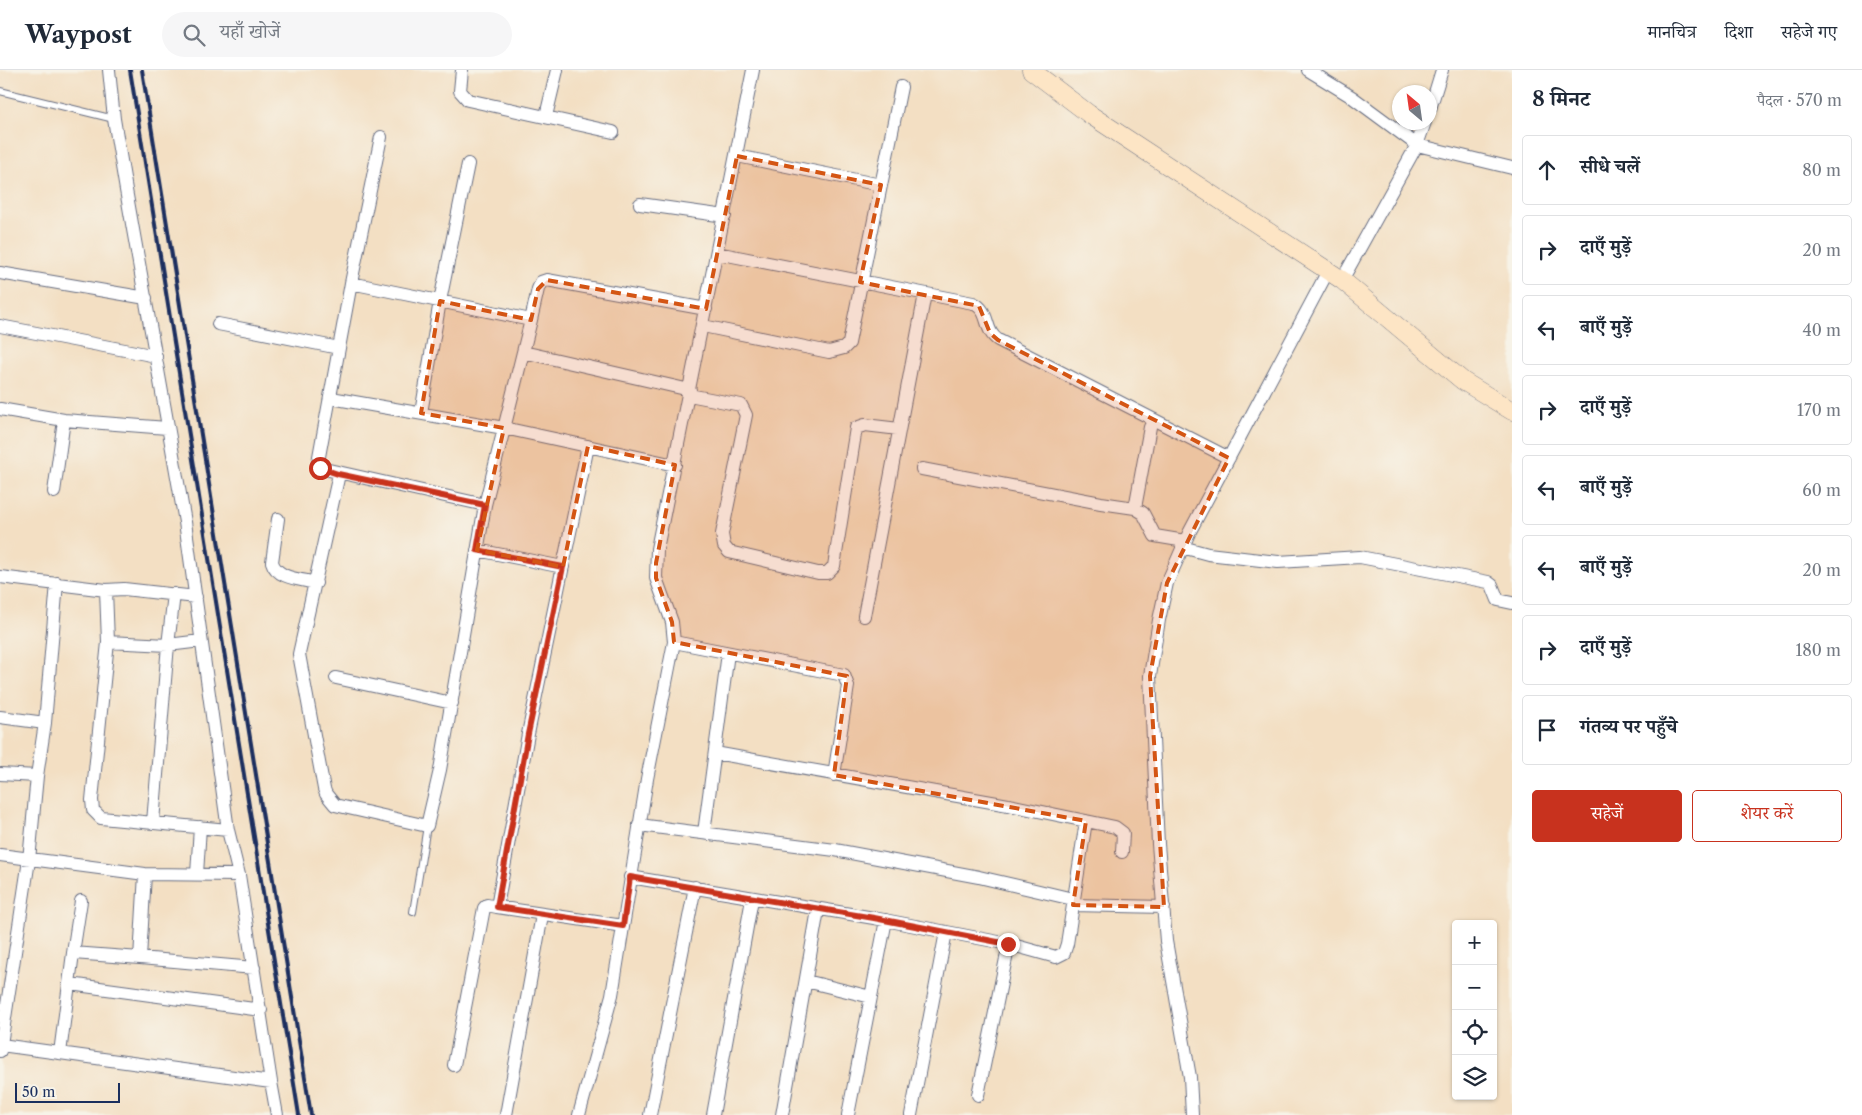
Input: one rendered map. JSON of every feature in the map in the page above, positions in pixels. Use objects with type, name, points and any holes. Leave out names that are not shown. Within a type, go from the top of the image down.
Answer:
[{"type":"street","points":[[109,70],[114,119],[185,522],[228,830],[238,874],[277,1115]]},
{"type":"street","points":[[462,70],[460,91],[468,100],[613,132]]},
{"type":"street","points":[[546,116],[557,70]]},
{"type":"street","points":[[579,1115],[612,995],[639,825],[674,642],[672,622],[656,578],[656,563],[754,70]]},
{"type":"street","points":[[1031,70],[1089,114],[1335,276],[1463,380],[1512,411]]},
{"type":"street","points":[[1308,70],[1352,98],[1417,145],[1512,168]]},
{"type":"street","points":[[1437,86],[1442,70]]},
{"type":"street","points":[[703,326],[836,352],[849,343],[901,86]]},
{"type":"street","points":[[1192,1115],[1190,1077],[1173,986],[1164,907],[1150,676],[1167,583],[1184,544],[1229,458],[1335,276],[1417,145],[1422,130]]},
{"type":"street","points":[[381,137],[350,283],[319,466],[338,474],[485,505]]},
{"type":"street","points":[[736,156],[881,185]]},
{"type":"street","points":[[421,414],[440,301],[468,164]]},
{"type":"street","points":[[640,204],[725,216]]},
{"type":"street","points":[[717,253],[979,306],[987,317],[990,333],[1003,343],[1229,458]]},
{"type":"street","points":[[0,273],[146,298]]},
{"type":"street","points":[[338,474],[316,583],[302,631],[299,654],[326,794],[335,804],[427,826],[440,770],[485,505],[541,282],[547,280],[706,309]]},
{"type":"street","points":[[350,283],[531,320]]},
{"type":"street","points":[[864,616],[925,294]]},
{"type":"street","points":[[218,324],[340,348]]},
{"type":"street","points":[[0,326],[156,356]]},
{"type":"street","points":[[523,352],[741,405],[746,415],[722,534],[724,546],[729,552],[818,573],[827,573],[834,566],[856,428],[865,425],[900,429]]},
{"type":"street","points":[[331,398],[504,428],[675,465]]},
{"type":"street","points":[[0,409],[64,420],[167,428]]},
{"type":"street","points":[[54,492],[64,420]]},
{"type":"street","points":[[1135,508],[1150,428]]},
{"type":"street","points":[[497,907],[528,734],[588,446]]},
{"type":"street","points":[[922,469],[1135,508],[1143,513],[1155,536],[1184,544],[1208,554],[1278,562],[1360,557],[1488,582],[1492,585],[1498,600],[1512,603]]},
{"type":"street","points":[[278,519],[272,562],[274,569],[280,574],[316,583]]},
{"type":"street","points":[[477,550],[563,567]]},
{"type":"street","points":[[0,577],[106,590],[124,589],[196,597]]},
{"type":"street","points":[[57,583],[46,723],[37,776],[29,860],[0,1048],[60,1053],[272,1082]]},
{"type":"street","points":[[106,590],[108,642],[92,800],[93,810],[101,818],[228,830]]},
{"type":"street","points":[[153,822],[174,594]]},
{"type":"street","points":[[108,642],[168,645],[201,641]]},
{"type":"street","points":[[674,642],[844,675],[848,686],[834,775]]},
{"type":"street","points":[[704,833],[728,653]]},
{"type":"street","points":[[336,678],[452,703]]},
{"type":"street","points":[[0,717],[46,723]]},
{"type":"street","points":[[715,753],[1115,827],[1121,830],[1124,837],[1122,852]]},
{"type":"street","points":[[0,774],[37,776]]},
{"type":"street","points":[[630,877],[886,920],[1008,944],[1056,957],[1064,953],[1067,944],[1086,821]]},
{"type":"street","points":[[639,825],[835,850],[979,877],[1073,902],[1164,907]]},
{"type":"street","points":[[197,874],[200,827]]},
{"type":"street","points":[[0,855],[146,874],[238,874]]},
{"type":"street","points":[[140,958],[146,874]]},
{"type":"street","points":[[650,1115],[695,887]]},
{"type":"street","points":[[713,1115],[752,899]]},
{"type":"street","points":[[60,1053],[81,901]]},
{"type":"street","points":[[454,1065],[484,908],[487,905],[542,915],[556,914],[623,926]]},
{"type":"street","points":[[782,1115],[818,910]]},
{"type":"street","points":[[506,1115],[542,915]]},
{"type":"street","points":[[848,1115],[886,920]]},
{"type":"street","points":[[912,1115],[946,932]]},
{"type":"street","points":[[978,1095],[1008,944]]},
{"type":"street","points":[[73,953],[254,968]]},
{"type":"street","points":[[806,981],[871,997]]},
{"type":"street","points":[[70,984],[261,1010]]},
{"type":"lane","points":[[0,91],[114,119]]},
{"type":"lane","points":[[413,912],[427,826]]},
{"type":"highlighted area","points":[[737,156],[881,185],[860,282],[979,306],[990,333],[998,340],[1229,458],[1167,583],[1150,676],[1164,907],[1073,905],[1086,821],[834,775],[847,676],[674,642],[672,622],[656,578],[656,563],[675,465],[588,446],[563,567],[477,550],[504,428],[421,413],[440,301],[531,320],[538,289],[547,280],[706,309]]},
{"type":"railway","points":[[130,70],[299,1115]]},
{"type":"railway","points":[[142,70],[311,1115]]},
{"type":"route","points":[[320,468],[338,474],[485,505],[477,550],[563,567],[528,734],[497,907],[542,915],[556,914],[623,926],[630,877],[676,883],[731,895],[874,918],[1008,944]]}]
